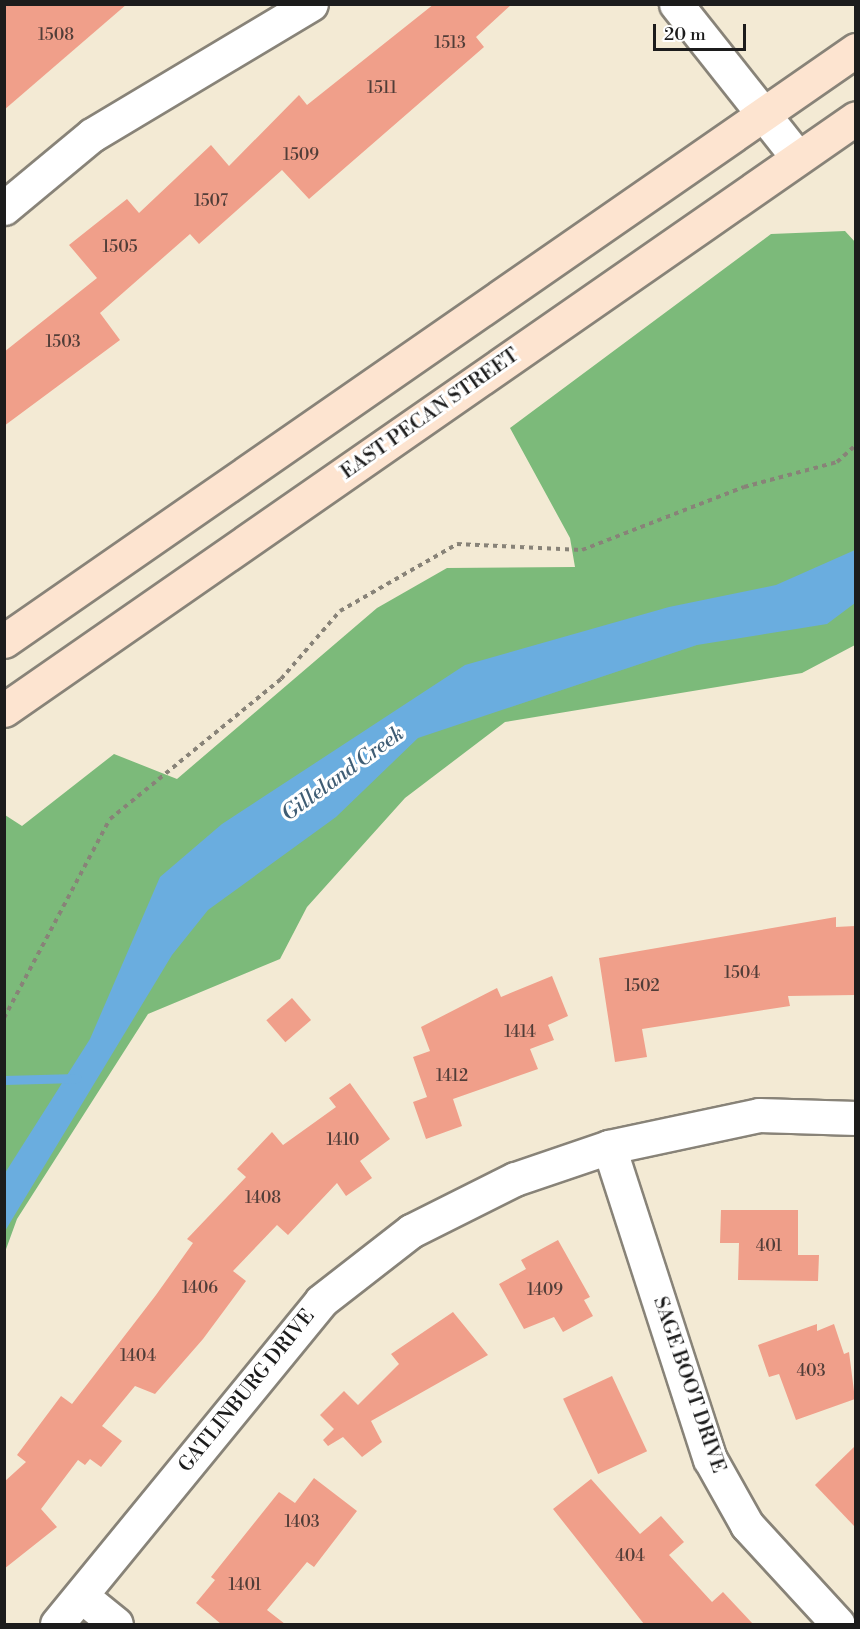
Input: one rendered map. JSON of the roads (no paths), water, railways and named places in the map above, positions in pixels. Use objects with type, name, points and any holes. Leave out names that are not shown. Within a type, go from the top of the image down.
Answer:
[{"type":"main road","points":[[4,641],[855,50]]},
{"type":"main road","name":"EAST PECAN STREET","points":[[4,710],[855,118]]},
{"type":"street","points":[[4,208],[92,135],[311,4]]},
{"type":"street","points":[[676,4],[798,158]]},
{"type":"street","name":"GATLINBURG DRIVE","points":[[57,1624],[84,1598],[251,1380],[321,1301],[411,1231],[515,1179],[609,1147],[759,1115],[855,1118]]},
{"type":"street","name":"SAGE BOOT DRIVE","points":[[609,1147],[710,1459],[747,1525],[838,1624]]},
{"type":"street","points":[[84,1598],[116,1624]]},
{"type":"water","name":"Gilleland Creek","points":[[855,550],[855,603],[827,624],[697,645],[418,738],[336,817],[208,910],[172,955],[5,1231],[5,1173],[90,1039],[160,877],[222,824],[465,665],[669,607],[776,585]]},
{"type":"waterway","points":[[4,1080],[77,1078]]}]
